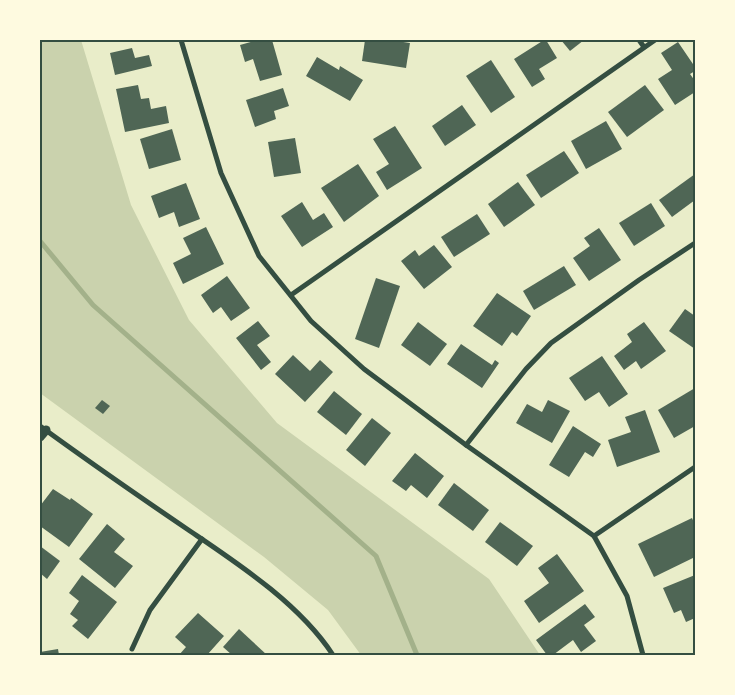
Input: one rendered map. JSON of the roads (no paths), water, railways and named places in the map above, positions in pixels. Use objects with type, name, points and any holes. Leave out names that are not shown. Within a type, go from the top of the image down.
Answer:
[{"type":"street","points":[[180,40],[221,173],[259,256],[311,321],[364,370],[594,536],[627,596],[643,655]]},
{"type":"street","points":[[639,40],[644,47]]},
{"type":"street","points":[[292,295],[655,40]]},
{"type":"street","points":[[466,445],[526,368],[551,343],[695,242]]},
{"type":"street","points":[[42,431],[253,576],[291,607],[333,655]]},
{"type":"street","points":[[594,536],[695,467]]},
{"type":"street","points":[[132,649],[150,610],[202,540]]},
{"type":"waterway","points":[[40,241],[93,305],[376,556],[417,655]]}]
